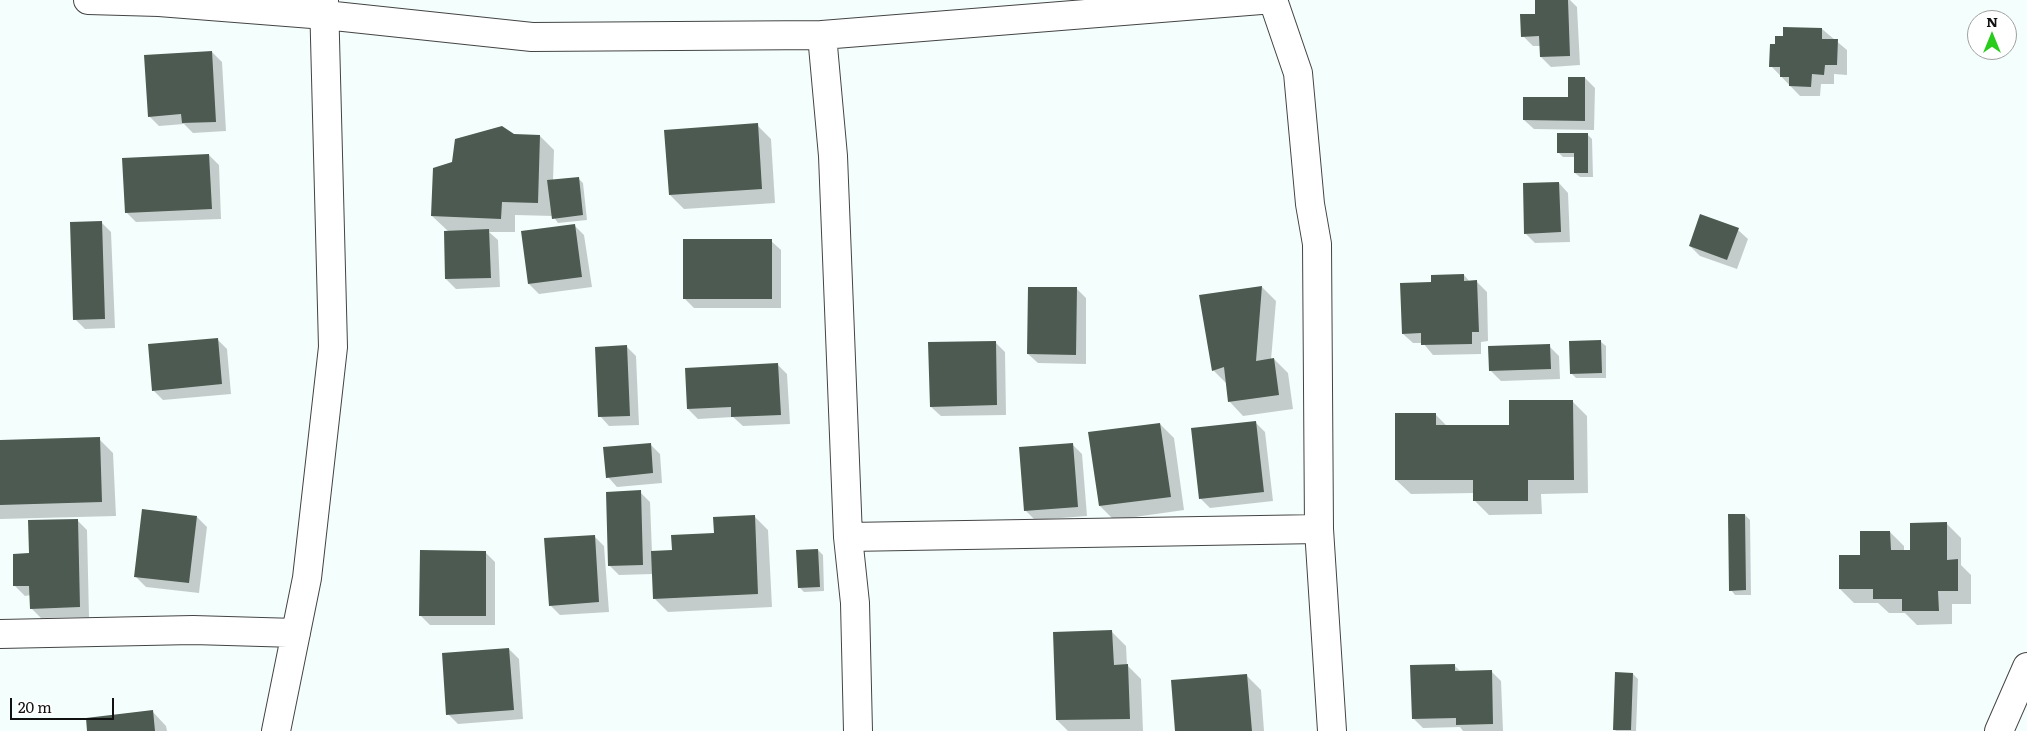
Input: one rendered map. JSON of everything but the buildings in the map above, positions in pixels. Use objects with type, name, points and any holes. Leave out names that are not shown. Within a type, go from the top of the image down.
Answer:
[{"type":"street","points":[[88,0],[325,8],[532,37],[822,35],[1261,0]]},
{"type":"street","points":[[1273,0],[1298,73],[1310,204],[1317,244],[1319,529],[1332,731]]},
{"type":"street","points":[[276,731],[307,578],[333,347],[325,8]]},
{"type":"street","points":[[822,35],[833,156],[848,537],[855,603],[858,731]]},
{"type":"street","points":[[848,537],[1319,529]]},
{"type":"street","points":[[0,634],[193,630],[296,633]]},
{"type":"street","points":[[1999,731],[2027,667]]}]
